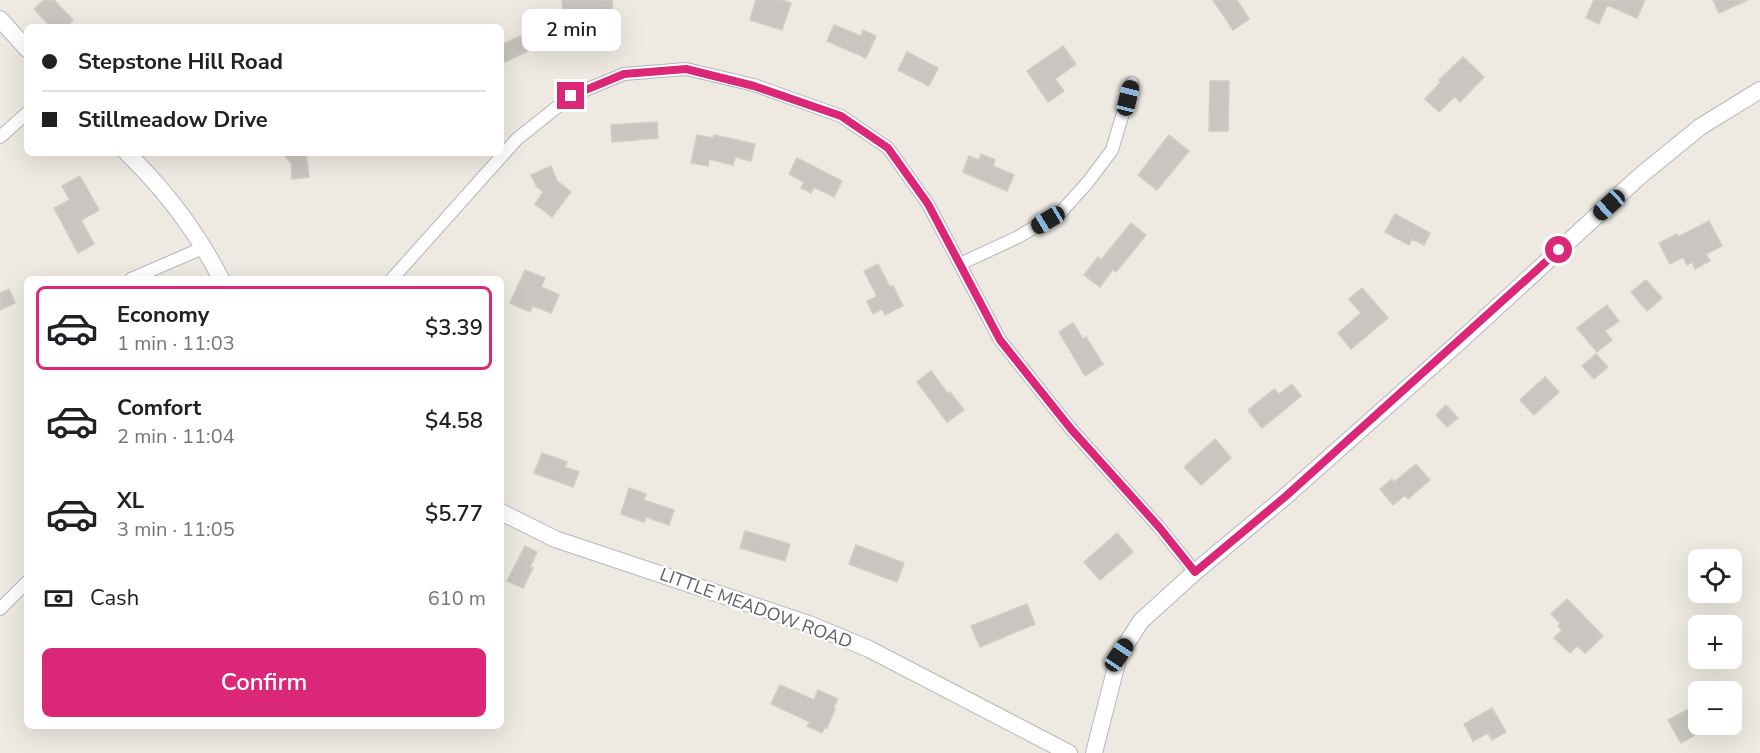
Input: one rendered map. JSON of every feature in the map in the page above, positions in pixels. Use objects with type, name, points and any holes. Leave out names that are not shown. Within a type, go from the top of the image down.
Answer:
[{"type":"street","points":[[0,19],[24,46]]},
{"type":"street","points":[[504,154],[517,139],[571,96],[624,74],[686,69],[754,86],[841,116],[888,148],[928,204],[1000,340],[1071,429],[1159,527],[1195,572]]},
{"type":"street","points":[[960,264],[1018,237],[1062,211],[1112,150],[1132,83]]},
{"type":"street","points":[[1094,753],[1119,655],[1141,621],[1195,572],[1286,496],[1640,176],[1700,128],[1760,90]]},
{"type":"street","points":[[0,136],[24,116]]},
{"type":"street","points":[[130,156],[154,180],[205,247],[220,276]]},
{"type":"street","points":[[396,276],[502,156]]},
{"type":"street","points":[[138,276],[205,247]]},
{"type":"street","name":"LITTLE MEADOW ROAD","points":[[504,513],[555,538],[829,632],[869,649],[1069,753]]},
{"type":"street","points":[[0,609],[24,585]]},
{"type":"building","points":[[44,0],[54,0],[73,20],[69,24],[48,24],[34,9]]},
{"type":"building","points":[[562,0],[612,0],[613,15],[564,19]]},
{"type":"building","points":[[756,0],[781,0],[791,3],[782,30],[750,20]]},
{"type":"building","points":[[1213,0],[1237,0],[1249,19],[1233,30]]},
{"type":"building","points":[[1594,0],[1645,0],[1637,18],[1607,5],[1599,24],[1586,18]]},
{"type":"building","points":[[1713,0],[1748,0],[1719,13]]},
{"type":"building","points":[[834,25],[861,36],[863,30],[876,36],[866,58],[827,41]]},
{"type":"building","points":[[520,36],[528,51],[504,63],[504,44]]},
{"type":"building","points":[[1063,46],[1076,64],[1055,79],[1064,91],[1048,102],[1027,71]]},
{"type":"building","points":[[907,52],[938,68],[929,86],[898,70]]},
{"type":"building","points":[[1463,57],[1484,77],[1460,102],[1455,96],[1439,112],[1425,99],[1441,82],[1439,80]]},
{"type":"building","points":[[1210,81],[1229,81],[1228,131],[1209,131]]},
{"type":"building","points":[[657,122],[658,138],[612,142],[611,125]]},
{"type":"building","points":[[697,135],[713,138],[714,135],[755,144],[751,161],[735,157],[733,165],[709,159],[708,166],[691,163]]},
{"type":"building","points":[[1169,135],[1189,151],[1157,190],[1138,175]]},
{"type":"building","points":[[981,154],[995,160],[993,166],[1014,175],[1007,191],[963,172],[969,156],[979,160]]},
{"type":"building","points":[[285,156],[306,156],[309,177],[292,179],[291,163]]},
{"type":"building","points":[[797,158],[842,181],[834,197],[814,187],[811,193],[801,188],[804,182],[789,174]]},
{"type":"building","points":[[551,166],[557,181],[571,192],[552,217],[535,204],[543,192],[537,187],[531,175]]},
{"type":"building","points":[[80,176],[99,210],[81,220],[94,244],[78,253],[54,208],[70,200],[62,186]]},
{"type":"building","points":[[1395,214],[1430,233],[1424,245],[1412,239],[1409,245],[1385,232]]},
{"type":"building","points":[[1709,221],[1722,246],[1706,254],[1710,261],[1695,269],[1692,262],[1687,265],[1683,257],[1670,264],[1659,243],[1677,234],[1678,237]]},
{"type":"building","points":[[1131,223],[1146,235],[1116,272],[1113,269],[1100,287],[1084,275],[1098,257],[1101,260]]},
{"type":"building","points":[[878,264],[903,306],[885,315],[882,309],[873,314],[867,301],[876,297],[876,294],[864,271]]},
{"type":"building","points":[[525,270],[545,278],[541,287],[559,295],[551,313],[533,306],[530,312],[510,303]]},
{"type":"building","points":[[1646,280],[1662,298],[1647,311],[1631,292]]},
{"type":"building","points":[[1362,288],[1388,318],[1351,349],[1338,333],[1361,313],[1349,299]]},
{"type":"building","points":[[9,289],[15,303],[0,310],[0,293]]},
{"type":"building","points":[[1607,305],[1619,321],[1605,331],[1612,340],[1597,352],[1577,328]]},
{"type":"building","points":[[1073,323],[1083,339],[1086,337],[1103,364],[1085,376],[1059,332]]},
{"type":"building","points":[[1596,354],[1608,367],[1594,379],[1582,366]]},
{"type":"building","points":[[931,371],[948,394],[950,392],[964,410],[947,422],[917,382]]},
{"type":"building","points":[[1545,377],[1559,392],[1534,415],[1520,400]]},
{"type":"building","points":[[1292,384],[1301,396],[1262,428],[1248,410],[1274,389],[1279,394]]},
{"type":"building","points":[[1446,405],[1458,418],[1447,427],[1436,415]]},
{"type":"building","points":[[1215,439],[1231,458],[1201,485],[1184,467]]},
{"type":"building","points":[[542,453],[567,462],[565,467],[579,472],[573,487],[534,473]]},
{"type":"building","points":[[1416,464],[1430,480],[1408,499],[1405,495],[1393,505],[1380,489],[1392,479],[1394,482]]},
{"type":"building","points":[[629,488],[646,494],[644,500],[674,510],[669,525],[646,517],[644,522],[621,514]]},
{"type":"building","points":[[745,531],[790,544],[785,561],[740,548]]},
{"type":"building","points":[[1117,533],[1133,552],[1100,580],[1084,562]]},
{"type":"building","points":[[856,545],[904,563],[897,582],[849,564]]},
{"type":"building","points":[[525,546],[537,552],[530,567],[533,568],[523,588],[507,581]]},
{"type":"building","points":[[1567,599],[1603,636],[1585,653],[1577,646],[1570,653],[1554,638],[1562,630],[1558,626],[1560,623],[1551,614]]},
{"type":"building","points":[[1027,604],[1035,624],[980,647],[971,626]]},
{"type":"building","points":[[780,685],[814,700],[818,690],[838,699],[827,728],[825,727],[822,733],[807,726],[810,722],[771,704]]},
{"type":"building","points":[[1492,708],[1506,732],[1492,740],[1488,733],[1473,741],[1464,724]]},
{"type":"building","points":[[1688,709],[1688,735],[1695,735],[1681,743],[1668,720]]},
{"type":"route","points":[[571,96],[624,74],[686,69],[754,86],[841,116],[888,148],[928,204],[1000,340],[1071,429],[1159,527],[1195,572],[1286,496],[1559,250]]}]
